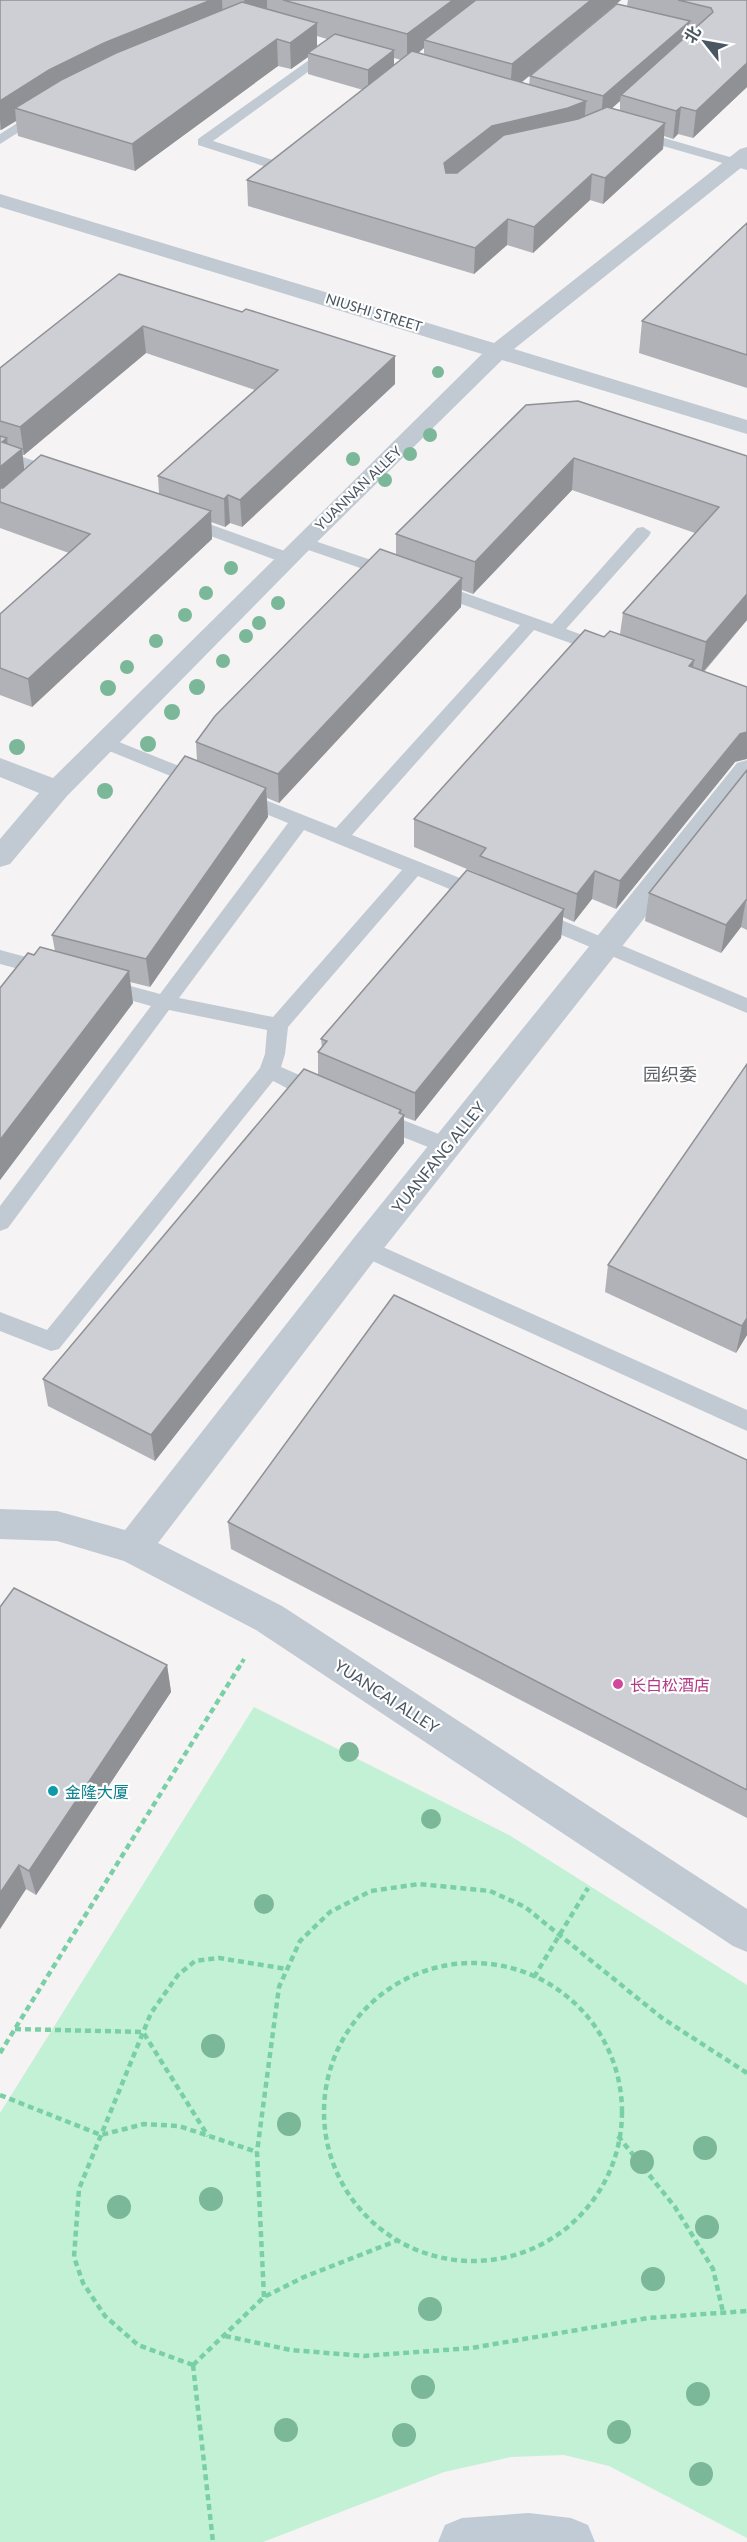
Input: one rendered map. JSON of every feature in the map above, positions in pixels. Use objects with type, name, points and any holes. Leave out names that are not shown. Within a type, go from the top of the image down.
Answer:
[{"type":"main road","points":[[462,2542],[529,2536],[571,2542]]},
{"type":"street","name":"YUANNAN ALLEY","points":[[0,856],[57,790],[104,742],[499,350],[743,161]]},
{"type":"street","name":"NIUSHI STREET","points":[[0,200],[747,427]]},
{"type":"street","points":[[0,767],[57,790]]},
{"type":"street","name":"YUANFANG ALLEY","points":[[133,1548],[365,1248],[747,769]]},
{"type":"street","name":"YUANCAI ALLEY","points":[[0,1524],[57,1526],[133,1548],[269,1618],[747,1932]]},
{"type":"lane","points":[[309,146],[281,167],[203,142],[332,46]]},
{"type":"lane","points":[[0,140],[57,102]]},
{"type":"lane","points":[[615,128],[743,161]]},
{"type":"lane","points":[[0,454],[68,478]]},
{"type":"lane","points":[[31,484],[46,470]]},
{"type":"lane","points":[[166,514],[417,582],[619,654]]},
{"type":"lane","points":[[555,631],[643,532]]},
{"type":"lane","points":[[339,837],[531,623]]},
{"type":"lane","points":[[104,742],[607,945],[747,1006]]},
{"type":"lane","points":[[0,1222],[300,821]]},
{"type":"lane","points":[[0,1321],[51,1342],[269,1071],[276,1054],[278,1025],[415,867]]},
{"type":"lane","points":[[0,957],[164,1002],[278,1025]]},
{"type":"lane","points":[[269,1071],[446,1146]]},
{"type":"lane","points":[[365,1248],[747,1421]]},
{"type":"path","points":[[0,2054],[269,1618]]},
{"type":"path","points":[[534,1977],[614,1846]]},
{"type":"path","points":[[264,2297],[257,2152],[279,1987],[300,1941],[330,1912],[371,1890],[419,1884],[490,1891],[525,1907],[662,2018],[747,2073]]},
{"type":"path","points":[[193,2365],[138,2345],[105,2316],[83,2283],[74,2257],[79,2189],[143,2032],[152,2013],[178,1975],[195,1961],[219,1958],[288,1969]]},
{"type":"path","points":[[462,1960],[508,1966],[550,1984],[588,2018],[612,2063],[622,2114],[618,2136],[614,2166],[588,2211],[549,2244],[499,2262],[446,2260],[396,2241],[358,2206],[334,2164],[324,2116],[330,2069],[348,2026],[379,1993],[418,1970],[462,1960]]},
{"type":"path","points":[[15,2029],[143,2032]]},
{"type":"path","points":[[143,2032],[208,2136]]},
{"type":"path","points":[[0,2095],[101,2135],[144,2124],[179,2126],[257,2152]]},
{"type":"path","points":[[618,2136],[675,2207],[713,2270],[723,2312]]},
{"type":"path","points":[[193,2365],[264,2297],[304,2277],[396,2241]]},
{"type":"path","points":[[225,2336],[291,2350],[364,2356],[471,2348],[648,2318],[747,2311]]},
{"type":"path","points":[[193,2365],[213,2542]]},
{"type":"green space","points":[[254,1707],[509,1835],[747,1985],[747,2538],[609,2466],[564,2455],[511,2457],[444,2472],[263,2542],[0,2542],[0,2113]]},
{"type":"building","points":[[0,0],[211,0],[104,43],[49,70],[0,101]]},
{"type":"building","points":[[283,0],[453,0],[407,34]]},
{"type":"building","points":[[476,0],[591,0],[512,64],[424,40]]},
{"type":"building","points":[[678,0],[747,0],[747,63],[696,111],[681,107],[676,111],[621,95],[713,12],[711,8]]},
{"type":"building","points":[[242,2],[317,23],[290,43],[277,39],[132,144],[15,108],[61,80],[116,53]]},
{"type":"building","points":[[617,4],[690,21],[603,96],[530,76]]},
{"type":"building","points":[[335,34],[394,50],[368,70],[308,53]]},
{"type":"building","points":[[412,51],[586,101],[568,108],[492,126],[444,163],[446,173],[457,173],[504,135],[578,119],[607,107],[665,123],[605,178],[592,174],[534,227],[508,219],[475,248],[247,180]]},
{"type":"building","points":[[747,223],[747,355],[642,321]]},
{"type":"building","points":[[119,274],[242,312],[246,309],[395,356],[240,500],[228,495],[224,499],[158,476],[278,370],[143,326],[20,427],[0,421],[0,368]]},
{"type":"building","points":[[578,401],[747,456],[747,594],[706,642],[623,613],[719,507],[574,458],[475,562],[396,534],[526,405]]},
{"type":"building","points":[[0,436],[7,438],[2,442],[22,449],[0,467]]},
{"type":"building","points":[[41,455],[211,511],[28,679],[0,668],[0,614],[90,534],[0,502],[0,488],[3,488]]},
{"type":"building","points":[[380,549],[462,578],[278,774],[196,742],[215,716]]},
{"type":"building","points":[[585,630],[604,637],[610,631],[694,660],[689,666],[747,687],[747,732],[740,734],[620,881],[595,871],[577,894],[480,856],[486,848],[414,819]]},
{"type":"building","points":[[185,756],[266,788],[146,959],[52,935]]},
{"type":"building","points":[[747,770],[747,900],[726,925],[649,893]]},
{"type":"building","points":[[467,870],[564,909],[415,1093],[318,1052],[327,1041],[321,1039]]},
{"type":"building","points":[[40,947],[129,971],[0,1140],[0,988],[28,953],[34,955]]},
{"type":"building","points":[[747,1064],[747,1318],[742,1326],[608,1265]]},
{"type":"building","points":[[304,1069],[401,1110],[399,1113],[404,1115],[151,1435],[43,1379]]},
{"type":"building","name":"长白松酒店","points":[[394,1295],[747,1460],[747,1790],[228,1522]]},
{"type":"building","name":"金隆大厦","points":[[14,1588],[167,1665],[29,1871],[19,1865],[0,1893],[0,1607]]},
{"type":"place","name":"长白松酒店","points":[[618,1684]]},
{"type":"place","name":"金隆大厦","points":[[53,1791]]},
{"type":"district","name":"园织委","points":[[670,1074]]}]
